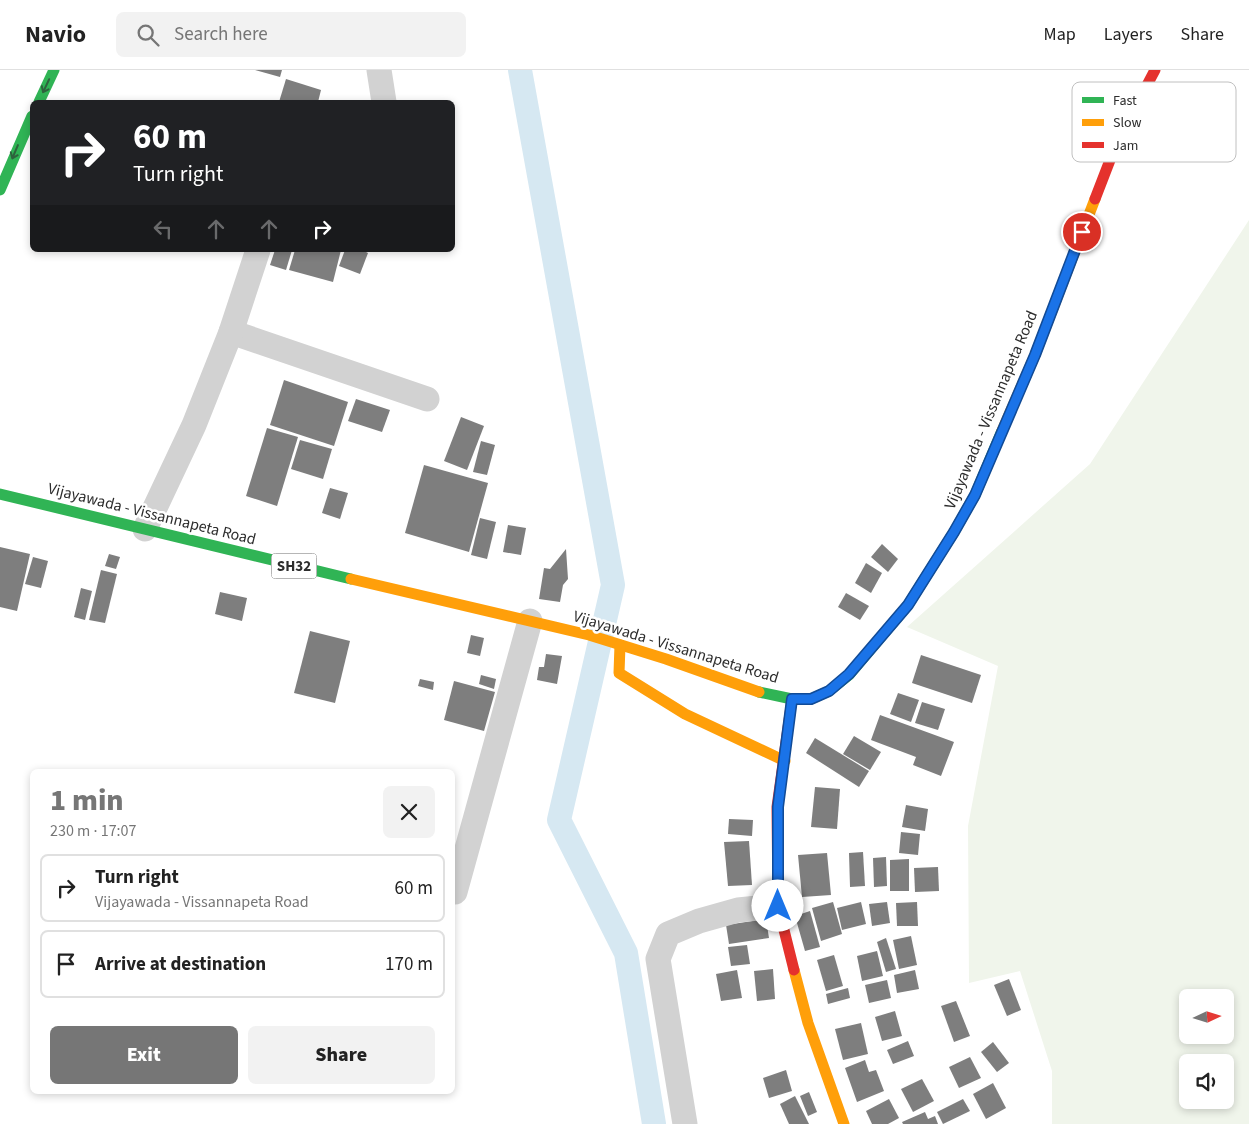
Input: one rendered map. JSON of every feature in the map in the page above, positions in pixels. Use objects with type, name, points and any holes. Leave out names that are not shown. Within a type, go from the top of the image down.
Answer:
[{"type":"main road","points":[[40,100],[54,70]]},
{"type":"main road","name":"Vijayawada - Vissannapeta Road","points":[[1149,82],[1155,70]]},
{"type":"main road","points":[[0,190],[30,120]]},
{"type":"main road","name":"Vijayawada - Vissannapeta Road","points":[[0,494],[589,635],[759,692],[792,699],[811,699],[829,691],[849,674],[908,605],[975,495],[1035,355],[1109,162]]},
{"type":"main road","points":[[620,644],[619,673],[686,714],[785,761]]},
{"type":"main road","points":[[792,699],[778,807],[778,906],[808,1023],[844,1124]]},
{"type":"street","points":[[379,70],[384,100]]},
{"type":"street","points":[[145,529],[194,425],[232,332],[257,252]]},
{"type":"street","points":[[232,332],[427,399]]},
{"type":"street","points":[[455,892],[530,621]]},
{"type":"street","points":[[685,1124],[658,959],[668,934],[699,921],[738,910],[778,906]]},
{"type":"shaded area","points":[[1249,220],[1249,1124],[1052,1124],[1052,1071],[1020,971],[969,983],[968,826],[998,666],[907,627],[1090,464]]},
{"type":"building","points":[[255,70],[282,70],[280,77]]},
{"type":"building","points":[[286,79],[321,90],[318,100],[280,100]]},
{"type":"building","points":[[274,252],[291,252],[286,270],[270,265]]},
{"type":"building","points":[[294,252],[340,252],[333,282],[289,270]]},
{"type":"building","points":[[344,252],[368,253],[360,274],[339,266]]},
{"type":"building","points":[[284,380],[348,402],[334,446],[270,425]]},
{"type":"building","points":[[356,399],[390,410],[382,432],[348,421]]},
{"type":"building","points":[[461,417],[484,426],[467,470],[444,461]]},
{"type":"building","points":[[267,428],[298,437],[277,506],[246,496]]},
{"type":"building","points":[[300,440],[332,449],[323,479],[291,469]]},
{"type":"building","points":[[481,441],[495,445],[487,475],[473,472]]},
{"type":"building","points":[[424,465],[488,483],[469,552],[405,533]]},
{"type":"building","points":[[330,488],[348,493],[340,519],[322,513]]},
{"type":"building","points":[[480,518],[496,522],[487,559],[471,555]]},
{"type":"building","points":[[508,525],[526,528],[521,555],[503,552]]},
{"type":"building","points":[[882,544],[898,559],[888,572],[871,557]]},
{"type":"building","points":[[0,547],[30,554],[17,611],[0,607]]},
{"type":"building","points":[[566,549],[568,579],[563,585],[560,602],[539,599],[544,568],[550,569]]},
{"type":"building","points":[[109,554],[120,557],[116,569],[105,566]]},
{"type":"building","points":[[33,557],[48,561],[41,588],[25,584]]},
{"type":"building","points":[[866,563],[882,573],[871,593],[855,583]]},
{"type":"building","points":[[101,570],[117,574],[105,623],[89,620]]},
{"type":"building","points":[[81,588],[92,591],[85,620],[74,617]]},
{"type":"building","points":[[220,592],[247,598],[242,621],[215,614]]},
{"type":"building","points":[[846,593],[869,606],[860,620],[838,607]]},
{"type":"building","points":[[310,631],[350,641],[335,703],[294,693]]},
{"type":"building","points":[[471,635],[484,638],[480,656],[467,653]]},
{"type":"building","points":[[546,654],[562,656],[557,684],[537,680],[539,667],[544,667]]},
{"type":"building","points":[[921,655],[981,675],[972,703],[912,683]]},
{"type":"building","points":[[481,675],[496,679],[494,689],[479,684]]},
{"type":"building","points":[[420,679],[434,682],[433,690],[418,686]]},
{"type":"building","points":[[454,681],[495,692],[484,731],[444,720]]},
{"type":"building","points":[[898,693],[919,700],[911,722],[890,714]]},
{"type":"building","points":[[922,702],[945,709],[938,730],[915,723]]},
{"type":"building","points":[[880,715],[954,742],[941,776],[913,765],[916,757],[871,740]]},
{"type":"building","points":[[854,736],[881,752],[870,770],[843,754]]},
{"type":"building","points":[[815,738],[869,771],[859,787],[806,753]]},
{"type":"building","points":[[815,787],[840,789],[837,829],[811,827]]},
{"type":"building","points":[[906,805],[928,809],[925,831],[902,827]]},
{"type":"building","points":[[729,819],[753,820],[752,836],[728,834]]},
{"type":"building","points":[[901,832],[920,834],[918,855],[899,853]]},
{"type":"building","points":[[749,841],[752,885],[728,886],[724,842]]},
{"type":"building","points":[[863,852],[865,886],[850,887],[849,853]]},
{"type":"building","points":[[827,853],[831,895],[802,897],[798,855]]},
{"type":"building","points":[[886,857],[887,886],[874,887],[873,858]]},
{"type":"building","points":[[909,859],[909,891],[890,891],[890,860]]},
{"type":"building","points":[[938,867],[939,891],[915,892],[914,868]]},
{"type":"building","points":[[833,902],[842,934],[821,941],[812,908]]},
{"type":"building","points":[[861,902],[866,924],[842,930],[837,908]]},
{"type":"building","points":[[887,902],[890,923],[872,926],[869,904]]},
{"type":"building","points":[[917,902],[918,926],[897,926],[896,903]]},
{"type":"building","points":[[810,911],[820,947],[805,951],[795,916]]},
{"type":"building","points":[[766,919],[769,938],[729,944],[726,925]]},
{"type":"building","points":[[911,936],[917,965],[899,969],[893,940]]},
{"type":"building","points":[[886,938],[896,969],[886,972],[877,942]]},
{"type":"building","points":[[747,945],[750,964],[731,966],[728,947]]},
{"type":"building","points":[[877,951],[883,976],[862,981],[857,956]]},
{"type":"building","points":[[834,955],[843,986],[826,991],[817,960]]},
{"type":"building","points":[[773,969],[775,999],[757,1001],[754,971]]},
{"type":"building","points":[[737,970],[742,998],[721,1001],[716,974]]},
{"type":"building","points":[[915,970],[919,989],[897,993],[894,975]]},
{"type":"building","points":[[1009,979],[1021,1010],[1007,1016],[994,985]]},
{"type":"building","points":[[887,980],[891,998],[869,1003],[865,985]]},
{"type":"building","points":[[848,988],[850,998],[828,1004],[826,994]]},
{"type":"building","points":[[956,1001],[970,1036],[954,1042],[941,1006]]},
{"type":"building","points":[[895,1011],[902,1036],[882,1041],[875,1017]]},
{"type":"building","points":[[861,1023],[868,1054],[843,1060],[835,1029]]},
{"type":"building","points":[[908,1041],[914,1056],[893,1064],[887,1050]]},
{"type":"building","points":[[993,1042],[1009,1063],[997,1072],[981,1052]]},
{"type":"building","points":[[970,1057],[981,1078],[959,1088],[949,1067]]},
{"type":"building","points":[[865,1060],[869,1072],[876,1070],[884,1091],[857,1102],[845,1068]]},
{"type":"building","points":[[786,1070],[792,1091],[769,1098],[763,1078]]},
{"type":"building","points":[[922,1079],[934,1101],[913,1112],[901,1089]]},
{"type":"building","points":[[993,1083],[1006,1108],[986,1119],[973,1094]]},
{"type":"building","points":[[809,1092],[817,1112],[808,1116],[800,1096]]},
{"type":"building","points":[[795,1096],[809,1124],[789,1124],[780,1104]]},
{"type":"building","points":[[889,1099],[899,1118],[888,1124],[872,1124],[866,1111]]},
{"type":"building","points":[[963,1099],[970,1111],[943,1124],[937,1112]]},
{"type":"building","points":[[925,1112],[928,1119],[935,1116],[938,1124],[903,1124],[902,1122]]},
{"type":"waterway","points":[[520,70],[613,585],[559,820],[626,953],[654,1124]]},
{"type":"traffic: fast","points":[[40,100],[54,70]]},
{"type":"traffic: fast","points":[[0,190],[30,121]]},
{"type":"traffic: fast","points":[[759,692],[792,699],[811,699],[829,691],[849,675],[908,605],[954,532],[975,495],[1002,431]]},
{"type":"traffic: fast","points":[[0,494],[351,579]]},
{"type":"traffic: slow","points":[[1002,431],[1035,355],[1095,199]]},
{"type":"traffic: slow","points":[[351,579],[589,635],[666,659],[759,692]]},
{"type":"traffic: slow","points":[[620,645],[619,673],[685,714],[785,761]]},
{"type":"traffic: slow","points":[[794,970],[808,1023],[844,1124]]},
{"type":"traffic: jam","points":[[1149,82],[1155,70]]},
{"type":"traffic: jam","points":[[1095,199],[1109,162]]},
{"type":"traffic: jam","points":[[792,699],[777,807],[778,906],[794,970]]},
{"type":"route","points":[[778,906],[778,807],[792,699],[811,699],[829,691],[849,674],[908,605],[954,532],[975,495],[1035,355],[1082,232]]}]
